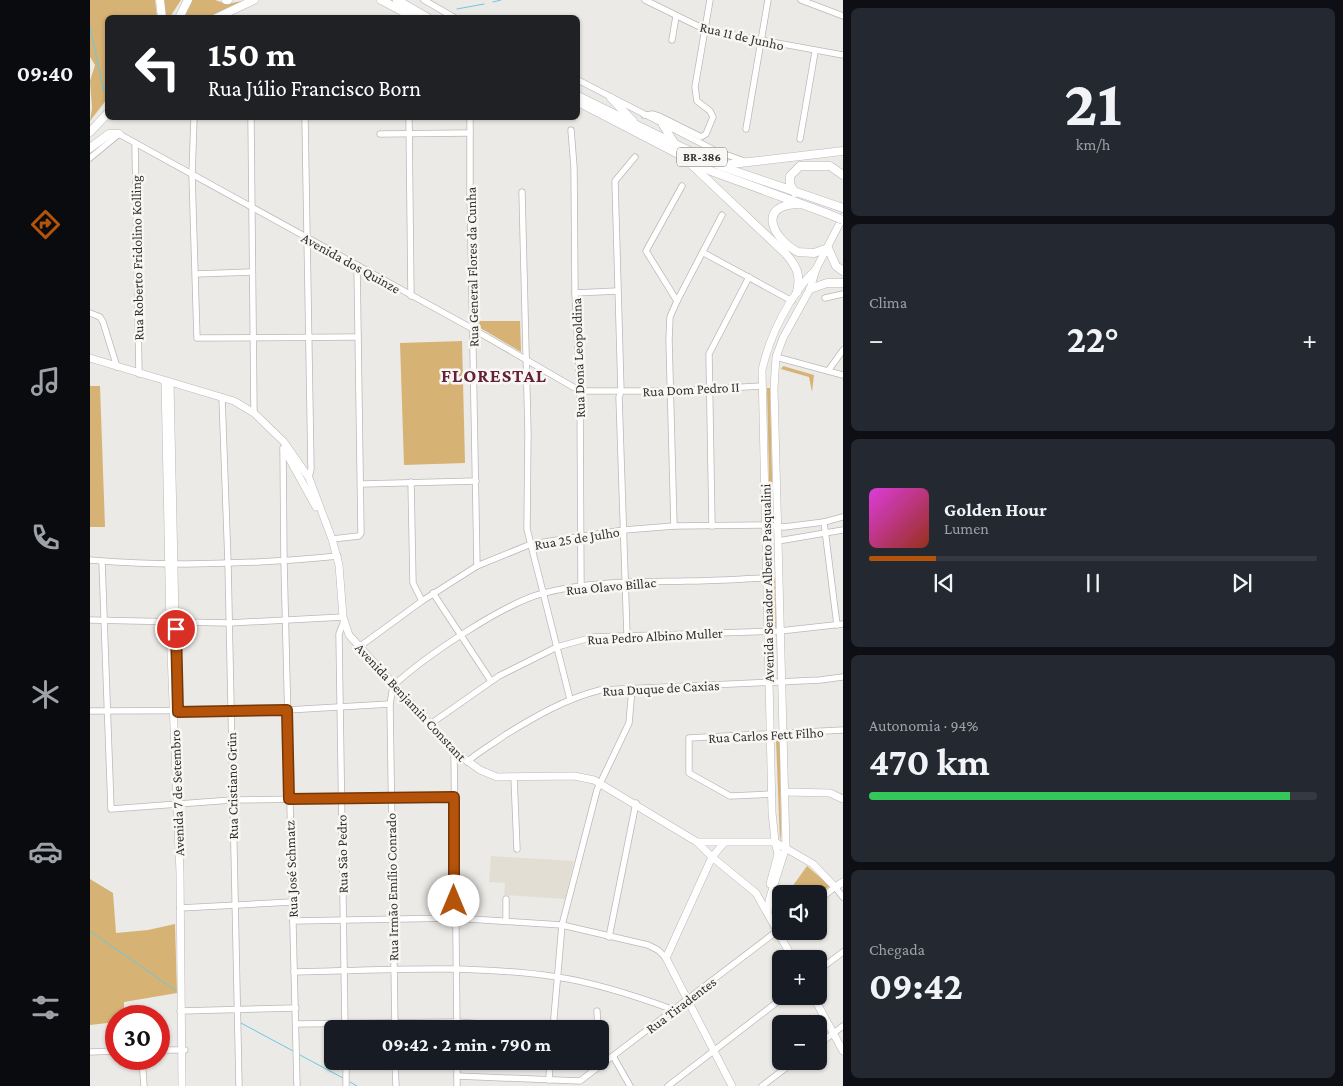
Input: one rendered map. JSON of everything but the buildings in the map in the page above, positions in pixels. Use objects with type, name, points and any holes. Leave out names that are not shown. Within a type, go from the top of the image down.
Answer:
[{"type":"highway","points":[[160,0],[162,15]]},
{"type":"highway","points":[[180,15],[188,0]]},
{"type":"highway","points":[[222,15],[254,0]]},
{"type":"highway","points":[[381,0],[409,15]]},
{"type":"highway","points":[[397,0],[423,15]]},
{"type":"highway","name":"BR-386","points":[[580,97],[720,166],[843,208]]},
{"type":"highway","points":[[612,98],[636,124]]},
{"type":"highway","name":"BR-386","points":[[580,103],[711,171],[826,214],[843,218]]},
{"type":"highway","points":[[90,132],[105,115]]},
{"type":"highway","points":[[663,125],[674,143]]},
{"type":"highway","points":[[90,148],[109,134],[119,134]]},
{"type":"highway","points":[[720,166],[843,152]]},
{"type":"highway","points":[[686,159],[786,254],[799,274],[797,292]]},
{"type":"highway","points":[[795,193],[790,184],[790,176],[800,166],[830,166],[843,175]]},
{"type":"highway","points":[[800,204],[785,205],[775,212],[772,219],[775,231],[798,252],[814,253],[828,248],[836,266],[843,271]]},
{"type":"highway","points":[[810,289],[827,283],[843,283]]},
{"type":"main road","name":"Avenida Senador Alberto Pasqualini","points":[[767,912],[778,846],[775,842],[772,794],[762,386],[766,352],[775,331],[797,292],[816,269],[843,218]]},
{"type":"main road","name":"Avenida Senador Alberto Pasqualini","points":[[769,897],[786,847],[778,566],[776,357],[810,289],[816,269]]},
{"type":"main road","points":[[792,302],[795,306],[794,318]]},
{"type":"main road","points":[[775,331],[771,351],[776,357]]},
{"type":"main road","name":"Avenida Benjamin Constant","points":[[90,358],[222,397],[254,413],[273,432],[304,478],[332,539],[338,556],[343,619],[350,636],[429,725],[467,762],[491,775],[514,777],[574,776],[600,782],[697,842],[712,858],[756,895],[772,920]]},
{"type":"main road","points":[[762,386],[770,381],[775,372]]},
{"type":"main road","name":"Avenida 7 de Setembro","points":[[168,381],[171,563],[182,908],[182,1011],[186,1086]]},
{"type":"main road","points":[[767,578],[776,572],[778,566]]},
{"type":"main road","points":[[785,792],[830,792],[843,799]]},
{"type":"main road","points":[[697,842],[775,842],[813,864],[835,887],[843,882]]},
{"type":"main road","points":[[724,843],[712,858],[666,958],[686,1001],[732,1086]]},
{"type":"main road","points":[[756,895],[769,897]]},
{"type":"main road","points":[[818,1005],[843,1051]]},
{"type":"main road","name":"Avenida 7 de Setembro","points":[[182,1086],[184,1074]]},
{"type":"street","points":[[424,0],[450,15]]},
{"type":"street","name":"Rua 11 de Junho","points":[[645,0],[706,30],[761,42],[843,56]]},
{"type":"street","points":[[644,115],[653,114],[703,137],[706,134],[713,117],[710,111],[697,101],[695,87],[710,0]]},
{"type":"street","points":[[746,129],[768,0]]},
{"type":"street","points":[[801,0],[843,16]]},
{"type":"street","points":[[672,40],[676,16]]},
{"type":"street","points":[[800,139],[815,52]]},
{"type":"street","points":[[580,81],[716,151],[751,163]]},
{"type":"street","points":[[194,120],[192,175],[197,338],[358,337]]},
{"type":"street","points":[[250,120],[254,413]]},
{"type":"street","points":[[304,478],[311,469],[305,120]]},
{"type":"street","points":[[409,120],[411,296]]},
{"type":"street","name":"Rua General Flores da Cunha","points":[[470,120],[477,566]]},
{"type":"street","name":"Rua Dona Leopoldina","points":[[571,130],[574,167],[575,292],[580,391],[581,586]]},
{"type":"street","points":[[380,134],[470,133]]},
{"type":"street","points":[[90,158],[119,134]]},
{"type":"street","name":"Avenida dos Quinze","points":[[119,134],[473,329],[580,391],[621,392]]},
{"type":"street","name":"Rua Roberto Fridolino Kolling","points":[[135,143],[139,374]]},
{"type":"street","points":[[627,635],[618,398],[621,392],[615,181],[635,157]]},
{"type":"street","points":[[676,301],[646,251],[682,186]]},
{"type":"street","points":[[522,192],[528,432],[527,529],[570,699]]},
{"type":"street","points":[[674,526],[670,317],[676,301],[704,253],[722,216]]},
{"type":"street","points":[[704,253],[792,302]]},
{"type":"street","points":[[332,539],[361,535],[362,484],[357,266]]},
{"type":"street","points":[[196,274],[251,272]]},
{"type":"street","points":[[712,526],[708,389],[709,354],[749,277]]},
{"type":"street","points":[[575,292],[617,291]]},
{"type":"street","points":[[825,298],[843,294]]},
{"type":"street","points":[[90,313],[100,317],[103,322],[117,367]]},
{"type":"street","points":[[828,371],[843,350]]},
{"type":"street","points":[[776,357],[843,375]]},
{"type":"street","name":"Rua Dom Pedro II","points":[[621,392],[762,386]]},
{"type":"street","name":"Rua Cristiano Grün","points":[[222,397],[228,563],[239,1086]]},
{"type":"street","name":"Rua José Schmatz","points":[[283,445],[287,710],[297,1086]]},
{"type":"street","points":[[362,484],[476,481]]},
{"type":"street","points":[[411,482],[413,583],[422,601]]},
{"type":"street","name":"Rua 25 de Julho","points":[[359,647],[433,593],[477,566],[531,544],[624,530],[674,526],[778,526],[824,522],[843,518]]},
{"type":"street","points":[[824,522],[840,625]]},
{"type":"street","points":[[778,541],[843,530]]},
{"type":"street","points":[[90,560],[102,562],[228,563],[284,562],[338,556]]},
{"type":"street","points":[[102,562],[111,809],[232,800],[454,797]]},
{"type":"street","name":"Rua Olavo Billac","points":[[393,686],[462,635],[507,609],[542,594],[581,586],[625,582],[767,578]]},
{"type":"street","points":[[433,593],[491,681]]},
{"type":"street","points":[[90,620],[229,623],[343,619]]},
{"type":"street","name":"Rua São Pedro","points":[[343,619],[340,626],[339,641],[345,1020]]},
{"type":"street","name":"Rua Pedro Albino Muller","points":[[429,725],[491,681],[557,647],[593,637],[780,631],[840,625]]},
{"type":"street","points":[[339,641],[350,636]]},
{"type":"street","name":"Rua Duque de Caxias","points":[[467,762],[529,721],[570,699],[600,690],[769,683],[843,677]]},
{"type":"street","name":"Rua Irmão Emílio Conrado","points":[[393,686],[390,704],[395,1020]]},
{"type":"street","points":[[553,1020],[562,925],[586,827],[600,782],[629,723],[632,689]]},
{"type":"street","points":[[90,712],[287,710],[390,704]]},
{"type":"street","name":"Rua Carlos Fett Filho","points":[[772,794],[730,796],[689,773],[689,738],[843,730]]},
{"type":"street","points":[[829,732],[843,735]]},
{"type":"street","points":[[454,751],[454,918],[457,1020]]},
{"type":"street","points":[[514,777],[516,849]]},
{"type":"street","points":[[609,937],[636,803]]},
{"type":"street","points":[[827,894],[835,887],[843,897]]},
{"type":"street","points":[[506,899],[506,921]]},
{"type":"street","points":[[182,908],[292,902]]},
{"type":"street","points":[[293,921],[454,918],[562,925],[648,945],[658,950],[666,958]]},
{"type":"street","name":"Rua Tiradentes","points":[[609,1058],[772,935]]},
{"type":"street","points":[[827,964],[843,952]]},
{"type":"street","points":[[294,972],[456,970],[557,977],[620,992],[674,1010]]},
{"type":"street","points":[[668,1086],[774,1005]]},
{"type":"street","points":[[182,1011],[238,1012],[296,1008]]},
{"type":"street","points":[[597,1011],[598,1020]]},
{"type":"street","points":[[296,1024],[324,1025]]},
{"type":"street","points":[[827,1038],[843,1026]]},
{"type":"street","points":[[170,1050],[183,1050]]},
{"type":"street","points":[[90,1052],[105,1051]]},
{"type":"street","points":[[613,1056],[630,1086]]},
{"type":"street","points":[[143,1070],[144,1086]]},
{"type":"street","points":[[346,1070],[346,1086]]},
{"type":"street","points":[[396,1070],[396,1086]]},
{"type":"street","points":[[457,1070],[457,1086]]},
{"type":"street","points":[[457,1076],[548,1080],[549,1070]]},
{"type":"street","name":"Rua Tiradentes","points":[[548,1080],[580,1081],[592,1070]]},
{"type":"street","points":[[762,1086],[783,1070]]},
{"type":"shaded area","points":[[90,0],[155,0],[157,15],[105,15],[105,102],[90,121],[92,108],[90,81],[95,65],[90,57]]},
{"type":"shaded area","points":[[162,0],[181,0],[171,15],[163,15]]},
{"type":"shaded area","points":[[191,0],[215,0],[227,4],[247,0],[214,15],[182,15]]},
{"type":"shaded area","points":[[477,321],[520,321],[521,352],[477,326]]},
{"type":"shaded area","points":[[462,341],[465,463],[404,465],[400,343]]},
{"type":"shaded area","points":[[783,366],[814,375],[812,392],[809,377],[781,369]]},
{"type":"shaded area","points":[[90,386],[100,386],[105,527],[90,527]]},
{"type":"shaded area","points":[[767,388],[770,388],[773,524],[770,524]]},
{"type":"shaded area","points":[[775,577],[776,627],[773,627],[771,580]]},
{"type":"shaded area","points":[[780,739],[781,834],[780,842],[776,740]]},
{"type":"shaded area","points":[[491,856],[574,861],[565,899],[504,895],[505,883],[489,882]]},
{"type":"shaded area","points":[[807,866],[830,886],[827,888],[827,885],[793,885]]},
{"type":"shaded area","points":[[90,879],[113,893],[116,933],[148,930],[175,924],[177,993],[124,1002],[124,1005],[105,1005],[105,1023],[90,1025]]},
{"type":"waterway","points":[[493,2],[501,0]]},
{"type":"waterway","points":[[457,9],[484,4]]},
{"type":"waterway","points":[[90,27],[104,92]]},
{"type":"waterway","points":[[90,931],[175,990]]},
{"type":"waterway","points":[[241,1023],[293,1051]]},
{"type":"waterway","points":[[300,1055],[343,1078]]},
{"type":"waterway","points":[[350,1082],[357,1086]]},
{"type":"district","name":"FLORESTAL","points":[[494,375]]},
{"type":"route","points":[[176,629],[178,712],[287,710],[289,799],[454,797],[454,901]]}]
